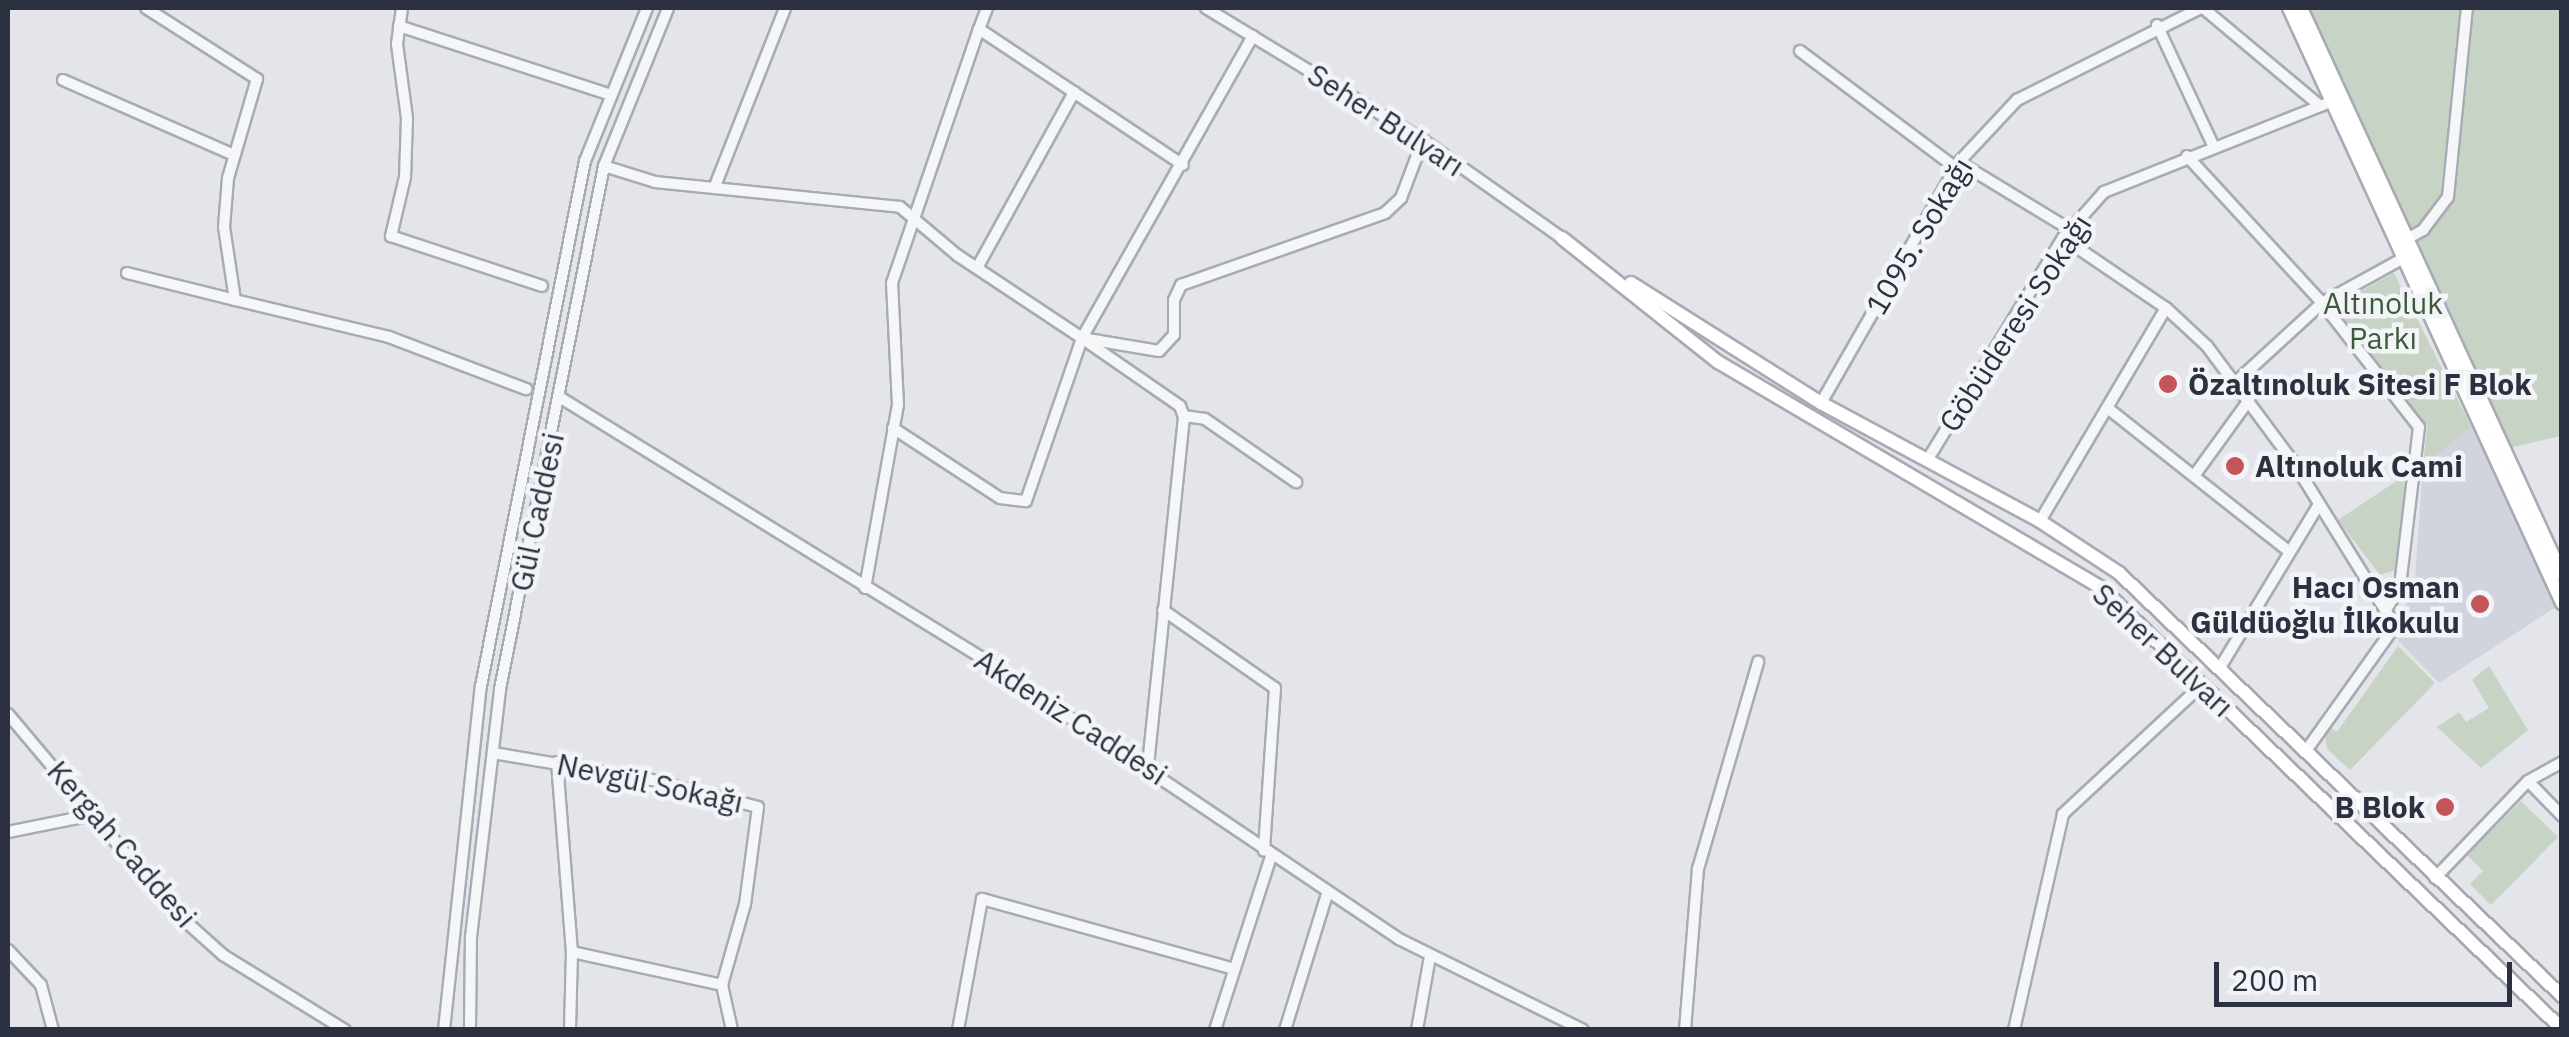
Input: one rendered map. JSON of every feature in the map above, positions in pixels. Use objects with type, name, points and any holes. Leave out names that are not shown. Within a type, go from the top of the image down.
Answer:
[{"type":"main road","points":[[2289,8],[2325,104],[2562,603]]},
{"type":"main road","points":[[2301,8],[2560,566]]},
{"type":"main road","name":"Seher Bulvarı","points":[[1562,238],[1821,403],[2040,521],[2120,573],[2308,748],[2435,878],[2562,996]]},
{"type":"main road","name":"Seher Bulvarı","points":[[1562,238],[1718,362],[2100,587],[2562,1030]]},
{"type":"street","points":[[146,8],[257,78],[234,155],[224,227],[235,300]]},
{"type":"street","points":[[402,8],[405,177],[391,236],[542,286]]},
{"type":"street","name":"Gül Caddesi","points":[[444,1030],[481,686],[585,161],[647,8]]},
{"type":"street","name":"Gül Caddesi","points":[[470,1030],[471,937],[493,753],[604,166],[668,8]]},
{"type":"street","points":[[715,186],[786,8]]},
{"type":"street","points":[[865,588],[894,428],[892,284],[988,8]]},
{"type":"street","name":"Seher Bulvarı","points":[[1206,8],[1423,140],[1562,238]]},
{"type":"street","points":[[2202,8],[2325,104]]},
{"type":"street","name":"1095. Sokağı","points":[[1821,403],[1957,165],[2017,100],[2157,24],[2202,8]]},
{"type":"street","points":[[2406,240],[2423,230],[2448,197],[2468,8]]},
{"type":"street","points":[[2157,24],[2214,148]]},
{"type":"street","points":[[400,26],[610,96]]},
{"type":"street","points":[[979,29],[1183,165]]},
{"type":"street","points":[[894,428],[989,492],[1026,501],[1082,338],[1253,36]]},
{"type":"street","points":[[1800,51],[1957,165],[2067,234],[2166,308],[2237,381],[2394,626],[2308,748]]},
{"type":"street","points":[[63,80],[234,155]]},
{"type":"street","points":[[977,268],[1074,92]]},
{"type":"street","name":"Göbüderesi Sokağı","points":[[1928,459],[2067,234],[2104,192],[2325,104]]},
{"type":"street","points":[[1082,338],[1164,350],[1174,336],[1180,285],[1385,213],[1400,198],[1423,140]]},
{"type":"street","points":[[2187,156],[2322,304],[2419,427],[2400,588],[2386,609]]},
{"type":"street","points":[[604,166],[655,182],[900,207],[977,268],[1180,406],[1184,416],[1148,768]]},
{"type":"street","points":[[2237,381],[2322,304],[2400,260]]},
{"type":"street","points":[[127,273],[389,338],[526,388]]},
{"type":"street","points":[[2040,521],[2110,410],[2166,308]]},
{"type":"street","name":"Akdeniz Caddesi","points":[[561,398],[1148,768],[1327,894],[1430,956],[1563,1026],[1583,1030]]},
{"type":"street","points":[[2194,476],[2249,400]]},
{"type":"street","points":[[2110,410],[2286,549]]},
{"type":"street","points":[[1184,416],[1205,419],[1296,482]]},
{"type":"street","points":[[2221,666],[2286,549],[2319,504]]},
{"type":"street","points":[[1164,610],[1275,688],[1268,854],[1215,1030]]},
{"type":"street","points":[[1684,1030],[1698,869],[1758,662]]},
{"type":"street","points":[[2014,1030],[2063,814],[2203,684]]},
{"type":"street","name":"Kergah Caddesi","points":[[8,714],[97,814],[174,912],[223,955],[345,1030]]},
{"type":"street","name":"Nevgül Sokağı","points":[[493,753],[558,762],[760,810],[722,985],[732,1030]]},
{"type":"street","points":[[558,762],[572,952],[570,1030]]},
{"type":"street","points":[[2435,878],[2528,781],[2562,762]]},
{"type":"street","points":[[2528,781],[2562,816]]},
{"type":"street","points":[[8,832],[97,814]]},
{"type":"street","points":[[1285,1030],[1327,894]]},
{"type":"street","points":[[958,1030],[982,899],[1234,970]]},
{"type":"street","points":[[8,950],[41,985],[53,1030]]},
{"type":"street","points":[[572,952],[722,985]]},
{"type":"street","points":[[1417,1030],[1430,956]]},
{"type":"shaded area","points":[[2471,426],[2556,607],[2439,683],[2391,633],[2414,590],[2423,467]]},
{"type":"green space","points":[[2304,8],[2561,8],[2561,436],[2500,450]]},
{"type":"green space","name":"Altınoluk Parkı","points":[[2394,273],[2471,426],[2423,467],[2427,427],[2334,306]]},
{"type":"green space","points":[[2407,474],[2395,570],[2380,575],[2338,520]]},
{"type":"green space","points":[[2398,646],[2435,683],[2350,770],[2327,749],[2325,736],[2331,728],[2337,732]]},
{"type":"green space","points":[[2489,666],[2528,730],[2481,768],[2437,727],[2459,712],[2466,722],[2489,708],[2472,680]]},
{"type":"green space","points":[[2521,801],[2558,837],[2491,905],[2470,884],[2483,871],[2467,855]]},
{"type":"place","name":"Özaltınoluk Sitesi F Blok","points":[[2168,384]]},
{"type":"place","name":"Altınoluk Cami","points":[[2235,466]]},
{"type":"place","name":"Hacı Osman Güldüoğlu İlkokulu","points":[[2480,604]]},
{"type":"place","name":"B Blok","points":[[2445,807]]}]
